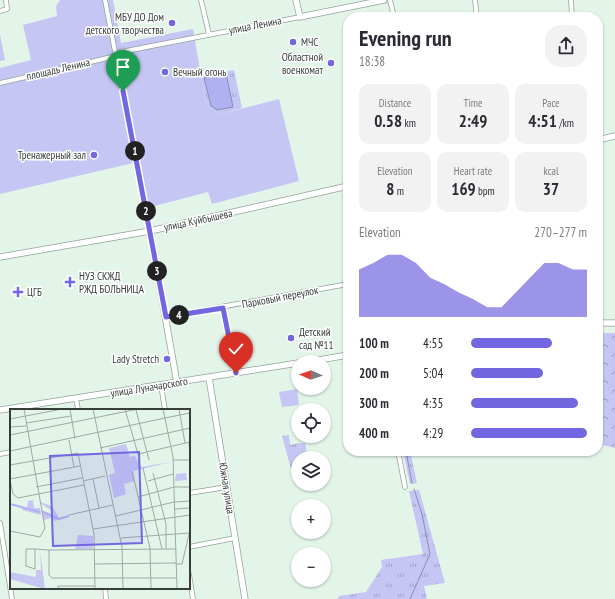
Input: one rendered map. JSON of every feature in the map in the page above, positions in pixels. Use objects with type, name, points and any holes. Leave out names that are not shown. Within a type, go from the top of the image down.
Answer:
[{"type":"street","points":[[0,11],[7,9],[6,0]]},
{"type":"street","points":[[105,0],[150,231],[177,383]]},
{"type":"street","points":[[201,0],[209,34]]},
{"type":"street","points":[[296,0],[300,17]]},
{"type":"street","name":"улица Ленина","points":[[126,51],[384,0]]},
{"type":"street","points":[[390,0],[393,12]]},
{"type":"street","points":[[475,0],[476,12]]},
{"type":"street","points":[[571,0],[572,12]]},
{"type":"street","name":"площадь Ленина","points":[[0,82],[116,56]]},
{"type":"street","points":[[603,139],[615,136]]},
{"type":"street","name":"улица Куйбышева","points":[[0,257],[150,231],[343,187]]},
{"type":"street","name":"Парковый переулок","points":[[166,317],[223,308],[343,285]]},
{"type":"street","points":[[223,308],[236,373]]},
{"type":"street","points":[[603,323],[615,323]]},
{"type":"street","points":[[331,358],[343,357]]},
{"type":"street","name":"улица Луначарского","points":[[0,410],[291,364]]},
{"type":"street","name":"Южная улица","points":[[209,378],[245,599]]},
{"type":"street","points":[[161,385],[165,409]]},
{"type":"street","points":[[76,398],[78,409]]},
{"type":"street","points":[[0,454],[10,452]]},
{"type":"street","points":[[399,456],[405,487]]},
{"type":"street","points":[[190,493],[227,488]]},
{"type":"street","points":[[0,523],[10,586]]},
{"type":"street","points":[[190,547],[235,538]]},
{"type":"street","points":[[190,580],[193,599]]},
{"type":"street","points":[[10,589],[12,599]]},
{"type":"street","points":[[105,589],[106,599]]},
{"type":"green space","points":[[60,0],[113,0],[121,43],[193,29],[206,105],[221,114],[279,99],[299,181],[212,204],[208,192],[143,209],[133,163],[0,194],[0,68],[31,60],[23,25],[57,16],[56,6]]},
{"type":"green space","points":[[0,34],[5,60],[0,61]]},
{"type":"green space","points":[[234,70],[242,108],[221,114],[206,105],[201,76]]},
{"type":"green space","points":[[603,333],[615,333],[615,448],[603,445]]},
{"type":"green space","points":[[291,390],[291,395],[298,395],[299,403],[291,403],[291,406],[282,407],[279,392]]},
{"type":"green space","points":[[289,435],[290,445],[299,443],[300,451],[291,451],[291,469],[282,436]]},
{"type":"green space","points":[[299,443],[305,443],[307,451],[300,451]]},
{"type":"green space","points":[[404,456],[411,456],[417,483],[410,484]]},
{"type":"green space","points":[[419,490],[445,583],[424,586],[427,599],[338,599],[339,596],[366,592],[382,567],[381,560],[423,554],[409,491]]},
{"type":"shaded area","points":[[226,73],[233,107],[217,110],[211,106],[204,78]]},
{"type":"waterway","points":[[407,456],[412,483]]},
{"type":"waterway","points":[[410,599],[430,554],[422,514],[414,489]]},
{"type":"place","name":"МБУ ДО Дом детского творчества","points":[[172,23]]},
{"type":"place","name":"МЧС","points":[[293,42]]},
{"type":"place","name":"Областной военкомат","points":[[331,63]]},
{"type":"place","name":"Вечный огонь","points":[[165,72]]},
{"type":"place","name":"Тренажерный зал","points":[[94,155]]},
{"type":"place","name":"НУЗ СКЖД РЖД БОЛЬНИЦА","points":[[70,282]]},
{"type":"place","name":"ЦГБ","points":[[18,292]]},
{"type":"place","name":"Детский сад №11","points":[[291,338]]},
{"type":"place","name":"Lady Stretch","points":[[167,359]]},
{"type":"route","points":[[123,91],[166,317],[223,308],[236,373]]}]
